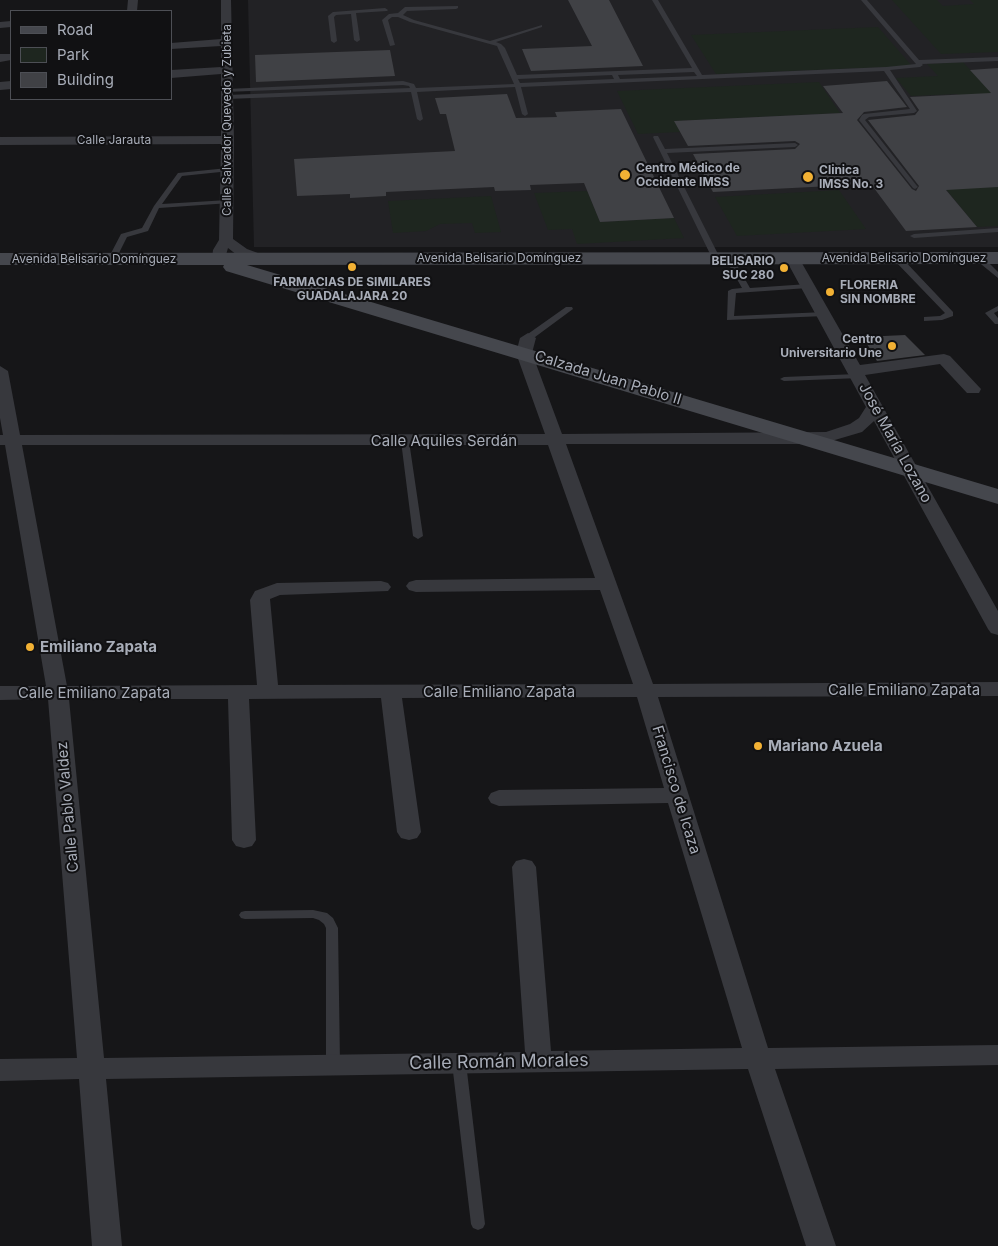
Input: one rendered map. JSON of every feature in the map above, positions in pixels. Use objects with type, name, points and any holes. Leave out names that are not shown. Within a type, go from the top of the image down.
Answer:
[{"type":"main road","name":"Avenida Belisario Domínguez","points":[[0,259],[112,259],[222,250],[261,259],[988,258]]},
{"type":"main road","name":"Calzada Juan Pablo II","points":[[222,250],[244,271],[844,433],[998,497]]},
{"type":"main road","name":"Calzada Juan Pablo II","points":[[261,259],[811,439],[998,479]]},
{"type":"street","name":"Calle Salvador Quevedo y Zubieta","points":[[222,250],[228,202],[226,0]]},
{"type":"street","points":[[172,46],[227,42]]},
{"type":"street","points":[[172,74],[227,70]]},
{"type":"street","name":"Calle Jarauta","points":[[0,141],[228,140]]},
{"type":"street","name":"José María Lozano","points":[[792,258],[825,314],[856,374],[998,629]]},
{"type":"street","name":"Francisco de Icaza","points":[[526,346],[554,441],[646,692],[758,1059],[821,1246]]},
{"type":"street","points":[[856,374],[944,359],[973,389]]},
{"type":"street","name":"Calle Pablo Valdez","points":[[0,371],[6,440],[58,693],[107,1246]]},
{"type":"street","name":"Calle Aquiles Serdán","points":[[6,440],[554,441],[811,439],[844,433],[866,422],[875,407]]},
{"type":"street","points":[[416,586],[607,584]]},
{"type":"street","points":[[268,693],[260,600],[262,595],[277,589],[381,587]]},
{"type":"street","name":"Calle Emiliano Zapata","points":[[0,693],[646,692],[998,689]]},
{"type":"street","points":[[238,693],[244,840]]},
{"type":"street","points":[[391,693],[409,832]]},
{"type":"street","points":[[499,798],[678,795]]},
{"type":"street","points":[[524,867],[539,1062]]},
{"type":"street","name":"Calle Román Morales","points":[[0,1070],[998,1056]]},
{"type":"lane","points":[[403,0],[405,9]]},
{"type":"lane","points":[[655,0],[701,78]]},
{"type":"lane","points":[[227,94],[516,86],[886,69],[916,67],[920,65],[864,0]]},
{"type":"lane","points":[[399,15],[405,9],[456,7]]},
{"type":"lane","points":[[334,41],[331,16],[335,13],[385,8],[391,15]]},
{"type":"lane","points":[[353,12],[357,40]]},
{"type":"lane","points":[[392,45],[385,20],[391,15],[399,15],[412,21],[492,42],[502,48],[515,77],[516,86],[526,114]]},
{"type":"lane","points":[[492,42],[540,26]]},
{"type":"lane","points":[[918,62],[998,59]]},
{"type":"lane","points":[[886,69],[914,111],[864,116],[862,120],[915,187]]},
{"type":"lane","points":[[515,77],[696,70]]},
{"type":"lane","points":[[614,73],[618,81]]},
{"type":"lane","points":[[414,90],[420,119]]},
{"type":"lane","points":[[656,137],[724,258],[734,267],[746,288]]},
{"type":"lane","points":[[663,151],[795,145]]},
{"type":"lane","points":[[112,259],[124,236],[146,229],[157,206],[180,174],[228,170]]},
{"type":"lane","points":[[157,206],[228,202]]},
{"type":"lane","points":[[914,236],[998,230]]},
{"type":"lane","points":[[898,258],[950,314],[942,318],[927,319]]},
{"type":"lane","points":[[988,258],[998,276]]},
{"type":"lane","points":[[808,286],[746,288],[732,291],[730,318],[825,314]]},
{"type":"lane","points":[[998,308],[989,313],[998,322]]},
{"type":"lane","points":[[526,346],[569,309]]},
{"type":"lane","points":[[784,379],[856,374]]},
{"type":"lane","points":[[405,441],[418,536]]},
{"type":"lane","points":[[245,915],[313,914],[323,916],[329,921],[332,928],[333,1064]]},
{"type":"lane","points":[[459,1063],[478,1224]]},
{"type":"shaded area","name":"Centro Médico de Occidente IMSS","points":[[248,0],[998,0],[998,247],[254,247]]},
{"type":"green space","points":[[892,0],[937,0],[943,6],[974,4],[970,0],[998,0],[998,52],[941,54]]},
{"type":"green space","points":[[878,27],[912,66],[716,74],[691,35]]},
{"type":"green space","points":[[963,62],[998,100],[965,102],[957,94],[911,96],[896,78],[938,76],[927,64]]},
{"type":"green space","points":[[819,82],[840,113],[675,121],[680,132],[638,134],[617,91]]},
{"type":"green space","points":[[998,187],[998,226],[977,227],[945,188]]},
{"type":"green space","points":[[839,190],[866,229],[737,236],[715,197]]},
{"type":"green space","points":[[587,191],[600,222],[674,218],[684,238],[577,244],[572,229],[548,230],[534,193]]},
{"type":"green space","points":[[491,196],[501,232],[475,233],[472,223],[440,224],[426,231],[393,233],[388,201]]},
{"type":"building","points":[[568,0],[609,0],[643,66],[531,71],[522,49],[592,46]]},
{"type":"building","points":[[390,50],[395,76],[256,82],[255,55]]},
{"type":"building","points":[[998,68],[998,187],[946,190],[977,227],[906,231],[871,184],[713,192],[693,154],[795,149],[800,144],[795,141],[688,146],[674,121],[843,113],[823,86],[887,81],[907,107],[864,112],[857,120],[912,189],[916,191],[919,186],[868,120],[915,115],[919,110],[910,97],[991,93],[970,70]]},
{"type":"building","points":[[507,94],[516,118],[557,117],[555,112],[621,109],[674,218],[600,222],[584,183],[530,185],[531,190],[495,191],[494,187],[386,192],[386,196],[350,198],[350,194],[297,196],[294,159],[455,151],[446,114],[440,114],[435,98]]},
{"type":"building","name":"Centro Universitario Une","points":[[905,335],[925,355],[877,361],[863,337]]},
{"type":"place","name":"Centro Médico de Occidente IMSS","points":[[625,175]]},
{"type":"place","name":"Clinica IMSS No. 3","points":[[808,177]]},
{"type":"place","name":"FARMACIAS DE SIMILARES GUADALAJARA 20","points":[[352,267]]},
{"type":"place","name":"BELISARIO SUC 280","points":[[784,268]]},
{"type":"place","name":"FLORERIA SIN NOMBRE","points":[[830,292]]},
{"type":"place","name":"Centro Universitario Une","points":[[892,346]]},
{"type":"place","name":"Emiliano Zapata","points":[[30,647]]},
{"type":"place","name":"Mariano Azuela","points":[[758,746]]}]
